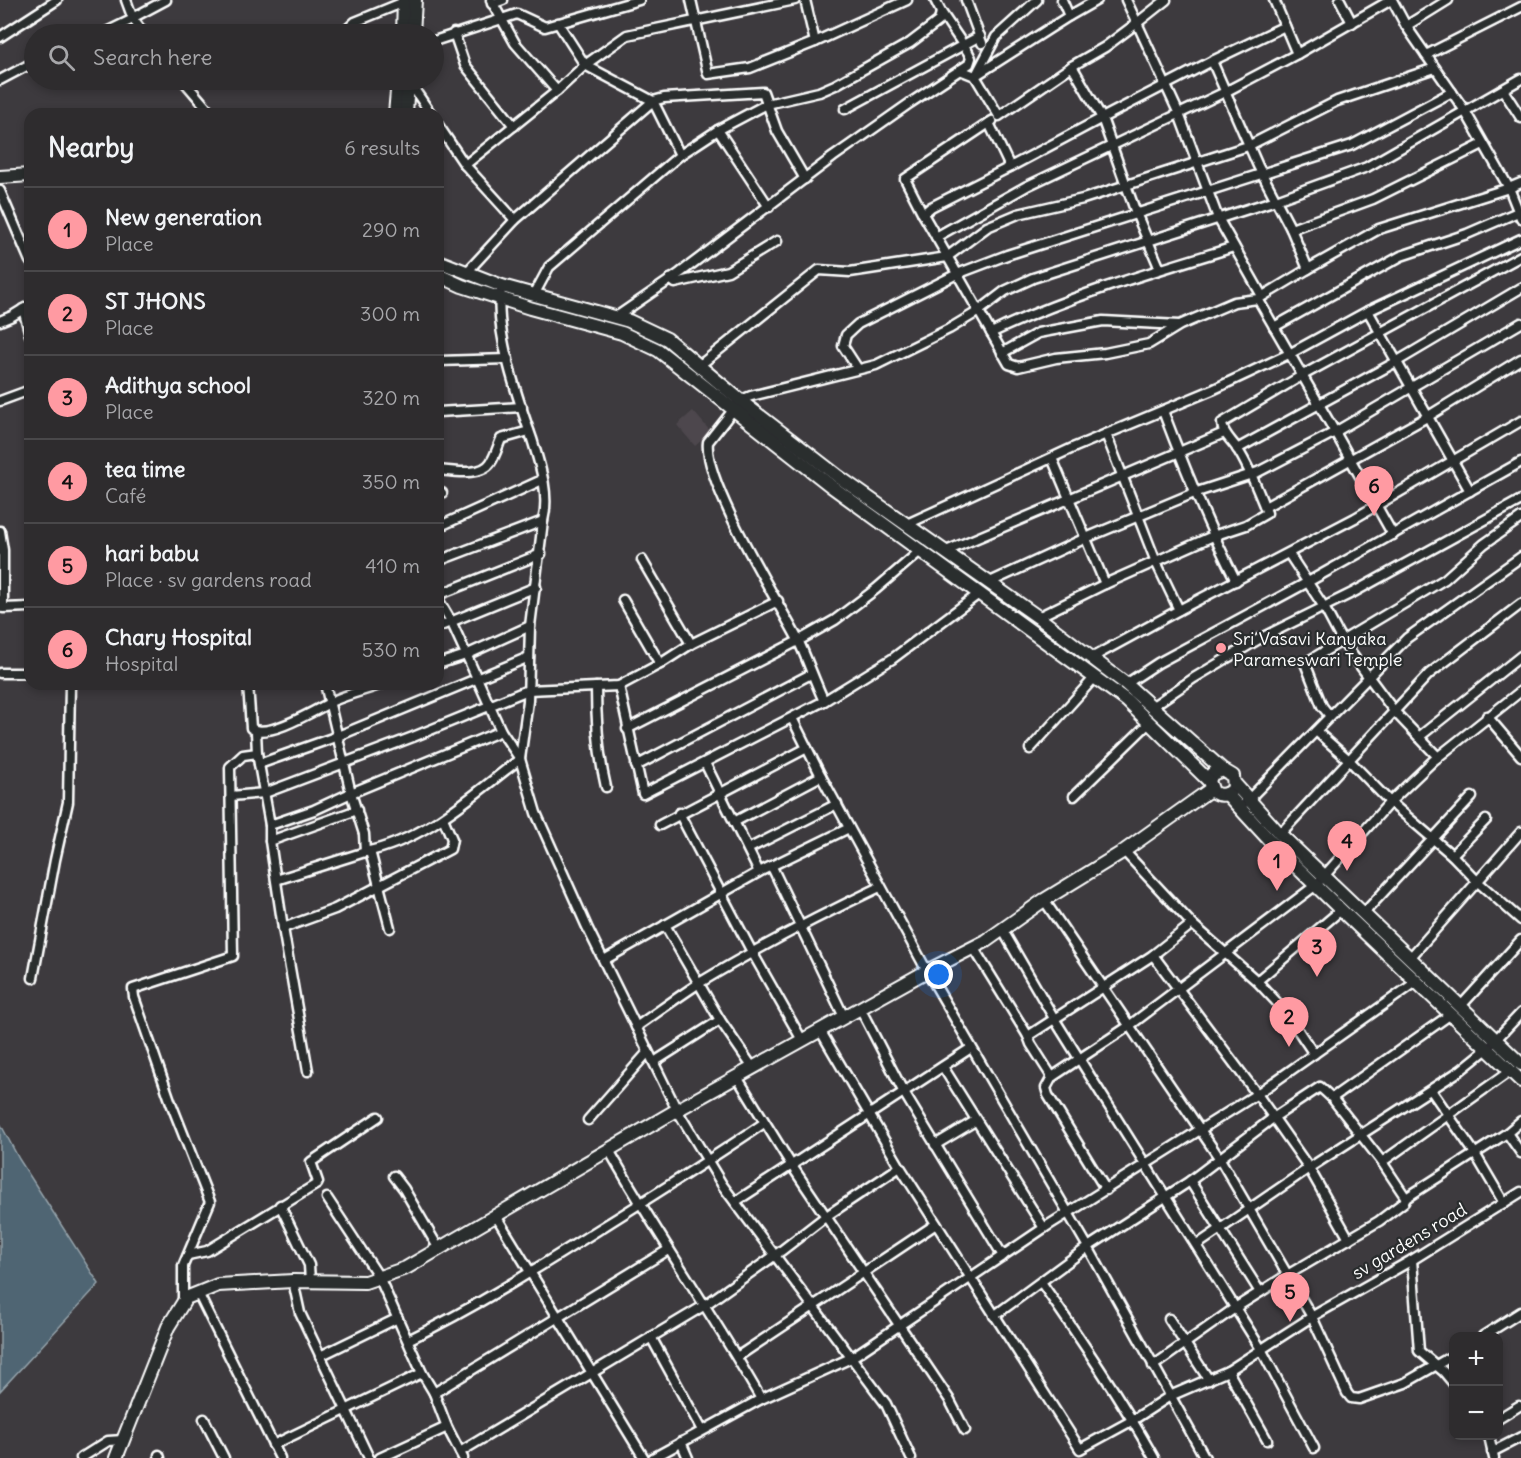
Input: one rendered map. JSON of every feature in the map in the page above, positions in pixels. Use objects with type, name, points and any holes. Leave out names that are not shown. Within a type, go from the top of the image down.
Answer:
[{"type":"main road","points":[[404,24],[408,1]]},
{"type":"main road","points":[[408,1],[411,24]]},
{"type":"main road","points":[[396,108],[397,90]]},
{"type":"main road","points":[[406,108],[407,90]]},
{"type":"main road","points":[[0,177],[24,175]]},
{"type":"main road","points":[[444,264],[500,292],[649,344],[679,365],[733,411],[919,552],[980,593],[1127,701],[1150,722],[1217,794],[1227,794],[1245,803],[1280,834],[1341,910],[1416,982],[1456,1010]]},
{"type":"main road","points":[[444,278],[462,286],[534,295],[616,317],[656,332],[831,471],[1038,617],[1153,706],[1223,770],[1230,773],[1245,803],[1271,842],[1363,914],[1515,1067],[1521,1081]]},
{"type":"main road","points":[[116,1458],[168,1327],[186,1298],[218,1285],[293,1281],[365,1282],[406,1268],[677,1110],[927,970],[973,947],[1124,851],[1210,785],[1215,772],[1223,770]]},
{"type":"main road","points":[[1227,794],[1232,791],[1235,784]]},
{"type":"street","points":[[0,37],[57,0]]},
{"type":"street","points":[[126,0],[137,24]]},
{"type":"street","points":[[123,24],[166,0]]},
{"type":"street","points":[[503,0],[492,2],[515,43],[557,91]]},
{"type":"street","points":[[444,37],[517,14],[545,27],[639,0]]},
{"type":"street","points":[[691,0],[708,74],[750,68],[815,42],[907,0]]},
{"type":"street","points":[[465,165],[557,91],[585,65],[627,35],[795,0]]},
{"type":"street","points":[[805,0],[815,42]]},
{"type":"street","points":[[616,317],[910,103],[969,64],[971,58],[935,0]]},
{"type":"street","points":[[845,109],[963,45],[981,40],[966,0]]},
{"type":"street","points":[[975,76],[996,37],[1037,0]]},
{"type":"street","points":[[1062,0],[1068,16]]},
{"type":"street","points":[[975,76],[1097,0]]},
{"type":"street","points":[[1126,0],[1179,114],[1218,218],[1274,327],[1320,403],[1393,535]]},
{"type":"street","points":[[1166,0],[1105,46],[905,179],[1009,364],[1018,367],[1056,358],[1105,353],[1149,344],[1180,325],[1234,302],[1260,298],[1378,229],[1521,183]]},
{"type":"street","points":[[1274,0],[1297,54]]},
{"type":"street","points":[[1340,0],[1352,23]]},
{"type":"street","points":[[936,237],[1027,186],[1225,92],[1391,0],[1406,26],[1465,111],[1509,188],[1519,215],[1401,256],[1274,327]]},
{"type":"street","points":[[1406,26],[1448,0]]},
{"type":"street","points":[[1426,55],[1521,7],[1517,0]]},
{"type":"street","points":[[353,24],[408,1]]},
{"type":"street","points":[[534,295],[549,267],[681,155],[718,130],[767,104],[835,86],[910,43],[939,21],[941,12]]},
{"type":"street","points":[[558,23],[585,65],[653,101],[681,155]]},
{"type":"street","points":[[923,214],[931,207],[1166,84],[1285,26]]},
{"type":"street","points":[[454,33],[465,65],[514,126]]},
{"type":"street","points":[[1212,61],[1248,146],[1291,229],[1308,269]]},
{"type":"street","points":[[1072,66],[1102,118],[1136,213],[1160,269]]},
{"type":"street","points":[[0,80],[24,67]]},
{"type":"street","points":[[700,365],[819,270],[850,272],[947,257],[987,227],[1018,214],[1083,199],[1248,146],[1337,101],[1435,68]]},
{"type":"street","points":[[960,70],[975,76],[999,116]]},
{"type":"street","points":[[824,701],[798,641],[737,527],[720,490],[707,450],[712,436],[741,400],[876,365],[979,311],[1005,291],[1033,278],[1276,200],[1367,167],[1521,79]]},
{"type":"street","points":[[192,90],[207,108]]},
{"type":"street","points":[[415,90],[427,108]]},
{"type":"street","points":[[1503,90],[1521,118]]},
{"type":"street","points":[[466,273],[515,220],[653,101],[703,94],[763,92],[777,131],[805,179]]},
{"type":"street","points":[[858,369],[843,346],[846,335],[858,324],[957,273],[1352,144],[1452,93]]},
{"type":"street","points":[[989,123],[1010,167]]},
{"type":"street","points":[[718,130],[769,207]]},
{"type":"street","points":[[444,134],[465,165],[515,220]]},
{"type":"street","points":[[1291,229],[1373,199],[1483,144]]},
{"type":"street","points":[[0,191],[24,247]]},
{"type":"street","points":[[905,525],[1106,434],[1212,390],[1291,353],[1368,311],[1521,239]]},
{"type":"street","points":[[670,279],[675,283],[728,271],[777,241]]},
{"type":"street","points":[[991,333],[1034,313],[1160,269],[1234,247]]},
{"type":"street","points":[[1038,617],[1105,584],[1213,536],[1265,516],[1267,513],[1265,507],[1237,448],[1224,433],[1222,423],[1303,375],[1521,256]]},
{"type":"street","points":[[1237,448],[1396,362],[1521,288]]},
{"type":"street","points":[[276,880],[382,849],[443,818],[520,759],[528,690],[530,626],[543,521],[547,506],[539,462],[500,331],[500,292]]},
{"type":"street","points":[[0,321],[24,308]]},
{"type":"street","points":[[1368,311],[1470,491]]},
{"type":"street","points":[[1002,353],[1038,333],[1103,321],[1180,325]]},
{"type":"street","points":[[988,583],[1138,516],[1258,472],[1335,432],[1521,323]]},
{"type":"street","points":[[444,361],[508,359]]},
{"type":"street","points":[[1265,507],[1427,417],[1521,359]]},
{"type":"street","points":[[0,401],[24,392]]},
{"type":"street","points":[[444,412],[522,406]]},
{"type":"street","points":[[1163,411],[1194,494],[1236,581]]},
{"type":"street","points":[[1091,658],[1289,554],[1454,462],[1521,421]]},
{"type":"street","points":[[444,470],[469,471],[484,468],[490,464],[501,439],[529,431]]},
{"type":"street","points":[[944,552],[1224,433]]},
{"type":"street","points":[[1106,434],[1156,562],[1179,610]]},
{"type":"street","points":[[1052,458],[1105,584]]},
{"type":"street","points":[[1126,684],[1158,663],[1393,535],[1521,462]]},
{"type":"street","points":[[444,524],[542,480]]},
{"type":"street","points":[[1153,706],[1259,639],[1324,607],[1521,500]]},
{"type":"street","points":[[1330,716],[1322,706],[1305,663],[1445,579],[1484,544],[1521,518]]},
{"type":"street","points":[[444,559],[543,521]]},
{"type":"street","points":[[0,530],[3,608],[24,607]]},
{"type":"street","points":[[627,729],[835,620],[919,552]]},
{"type":"street","points":[[444,594],[540,554]]},
{"type":"street","points":[[1289,554],[1324,607],[1342,641],[1394,711],[1438,757]]},
{"type":"street","points":[[1245,803],[1407,638],[1521,557]]},
{"type":"street","points":[[642,560],[691,644]]},
{"type":"street","points":[[444,624],[536,587]]},
{"type":"street","points":[[618,686],[643,794],[824,701],[892,659],[980,593]]},
{"type":"street","points":[[623,600],[660,663]]},
{"type":"street","points":[[231,796],[265,793],[528,690],[618,686],[691,644],[778,602]]},
{"type":"street","points":[[1280,834],[1429,674],[1521,604]]},
{"type":"street","points":[[444,608],[501,731],[520,759],[536,813],[677,1110],[723,1186],[886,1404],[910,1458]]},
{"type":"street","points":[[444,662],[530,626]]},
{"type":"street","points":[[1419,737],[1521,656]]},
{"type":"street","points":[[259,764],[338,736],[530,657]]},
{"type":"street","points":[[0,673],[24,673]]},
{"type":"street","points":[[636,766],[811,674]]},
{"type":"street","points":[[1030,749],[1095,677]]},
{"type":"street","points":[[596,687],[600,763],[606,788]]},
{"type":"street","points":[[33,978],[68,802],[70,690]]},
{"type":"street","points":[[248,690],[250,721],[252,728],[260,732],[280,727],[330,703],[366,690]]},
{"type":"street","points":[[327,690],[351,793],[390,928]]},
{"type":"street","points":[[1106,1190],[1048,1095],[1046,1088],[1052,1077],[1129,1026],[1320,881],[1390,802],[1438,757],[1521,691]]},
{"type":"street","points":[[1487,716],[1521,756]]},
{"type":"street","points":[[792,718],[880,886],[971,1048],[1088,1247],[1205,1458]]},
{"type":"street","points":[[1074,796],[1150,722]]},
{"type":"street","points":[[256,731],[257,753],[270,825],[270,841],[283,928],[308,1071]]},
{"type":"street","points":[[270,825],[314,810],[501,731]]},
{"type":"street","points":[[1316,731],[1349,760],[1390,802],[1452,855],[1478,882],[1521,920]]},
{"type":"street","points":[[660,825],[807,748]]},
{"type":"street","points":[[183,1302],[183,1266],[210,1202],[171,1102],[133,989],[233,956],[230,767],[243,755],[257,753]]},
{"type":"street","points":[[705,763],[759,872]]},
{"type":"street","points":[[734,822],[821,776]]},
{"type":"street","points":[[1363,914],[1472,796]]},
{"type":"street","points":[[748,849],[837,804]]},
{"type":"street","points":[[270,841],[357,810]]},
{"type":"street","points":[[680,813],[752,952],[802,1040]]},
{"type":"street","points":[[283,928],[336,909],[450,849],[452,838],[443,818]]},
{"type":"street","points":[[1452,855],[1486,820]]},
{"type":"street","points":[[604,960],[759,872],[849,828]]},
{"type":"street","points":[[1409,959],[1521,832]]},
{"type":"street","points":[[1124,851],[1192,924],[1257,981],[1285,1011],[1314,1054]]},
{"type":"street","points":[[772,867],[844,1017]]},
{"type":"street","points":[[636,1027],[699,984],[752,952],[880,886]]},
{"type":"street","points":[[1044,900],[1201,1130],[1251,1209],[1313,1316],[1351,1398],[1359,1399],[1405,1383],[1449,1358]]},
{"type":"street","points":[[1257,981],[1341,910]]},
{"type":"street","points":[[1029,1036],[1153,955],[1192,924]]},
{"type":"street","points":[[665,925],[720,1020],[753,1068]]},
{"type":"street","points":[[1002,929],[1055,1020],[1261,1349],[1314,1448]]},
{"type":"street","points":[[1332,1098],[1456,1010],[1521,940]]},
{"type":"street","points":[[973,947],[1052,1077]]},
{"type":"street","points":[[1153,955],[1257,1094],[1308,1168],[1349,1239]]},
{"type":"street","points":[[653,1458],[761,1399],[851,1358],[1044,1228],[1257,1094],[1416,982]]},
{"type":"street","points":[[860,1008],[903,1091],[1003,1256]]},
{"type":"street","points":[[1197,1245],[1308,1168],[1461,1070],[1492,1045],[1521,1014]]},
{"type":"street","points":[[654,1062],[720,1020]]},
{"type":"street","points":[[820,1030],[900,1167],[994,1316],[1088,1247],[1190,1181],[1272,1118],[1320,1087],[1332,1098],[1382,1162],[1406,1198]]},
{"type":"street","points":[[735,1202],[971,1048]]},
{"type":"street","points":[[588,1120],[648,1052]]},
{"type":"street","points":[[943,1067],[1044,1228]]},
{"type":"street","points":[[1382,1162],[1515,1067]]},
{"type":"street","points":[[737,1077],[825,1217],[949,1399],[966,1430]]},
{"type":"street","points":[[1431,1090],[1474,1152],[1504,1203]]},
{"type":"street","points":[[188,1255],[207,1251],[317,1184],[311,1162],[378,1117]]},
{"type":"street","points":[[935,1145],[975,1121]]},
{"type":"street","points":[[1153,1366],[1235,1308],[1379,1221],[1406,1198],[1474,1152],[1507,1133],[1521,1121]]},
{"type":"street","points":[[408,1340],[531,1272],[709,1161],[764,1123]]},
{"type":"street","points":[[1507,1133],[1521,1153]]},
{"type":"street","points":[[609,1150],[639,1204],[737,1356],[761,1399]]},
{"type":"street","points":[[327,1197],[379,1277],[461,1455],[705,1305],[825,1217],[900,1167]]},
{"type":"street","points":[[394,1176],[439,1249]]},
{"type":"street","points":[[1190,1181],[1260,1292]]},
{"type":"street","name":"sv gardens road","points":[[994,1316],[1080,1449],[1133,1420],[1170,1396],[1228,1371],[1313,1316],[1412,1260],[1521,1192]]},
{"type":"street","points":[[280,1205],[309,1265],[309,1281]]},
{"type":"street","points":[[496,1216],[644,1458]]},
{"type":"street","points":[[737,1356],[936,1224]]},
{"type":"street","points":[[434,1393],[668,1250]]},
{"type":"street","points":[[1412,1260],[1419,1351],[1449,1379]]},
{"type":"street","points":[[293,1281],[300,1313],[369,1458]]},
{"type":"street","points":[[1041,1282],[1133,1420],[1154,1458]]},
{"type":"street","points":[[198,1293],[280,1458]]},
{"type":"street","points":[[1489,1332],[1521,1312]]},
{"type":"street","points":[[321,1356],[398,1318]]},
{"type":"street","points":[[1169,1319],[1209,1380]]},
{"type":"street","points":[[651,1337],[702,1430]]},
{"type":"street","points":[[1228,1371],[1267,1440]]},
{"type":"street","points":[[273,1445],[422,1373]]},
{"type":"street","points":[[1503,1416],[1520,1406]]},
{"type":"street","points":[[204,1419],[224,1458]]},
{"type":"street","points":[[380,1458],[447,1427]]},
{"type":"street","points":[[1490,1440],[1493,1455],[1521,1437]]},
{"type":"street","points":[[81,1458],[108,1441],[123,1440]]},
{"type":"street","points":[[681,1442],[688,1458]]},
{"type":"shaded area","points":[[693,411],[711,432],[695,446],[677,425]]},
{"type":"water","points":[[0,1123],[19,1159],[99,1284],[0,1391]]},
{"type":"place","name":"Chary Hospital","points":[[1374,516]]},
{"type":"place","name":"Sri Vasavi Kanyaka Parameswari Temple","points":[[1221,648]]},
{"type":"place","name":"tea time","points":[[1347,871]]},
{"type":"place","name":"New generation","points":[[1277,891]]},
{"type":"place","name":"Adithya school","points":[[1317,977]]},
{"type":"place","name":"ST JHONS","points":[[1289,1047]]},
{"type":"place","name":"hari babu","points":[[1290,1322]]}]
